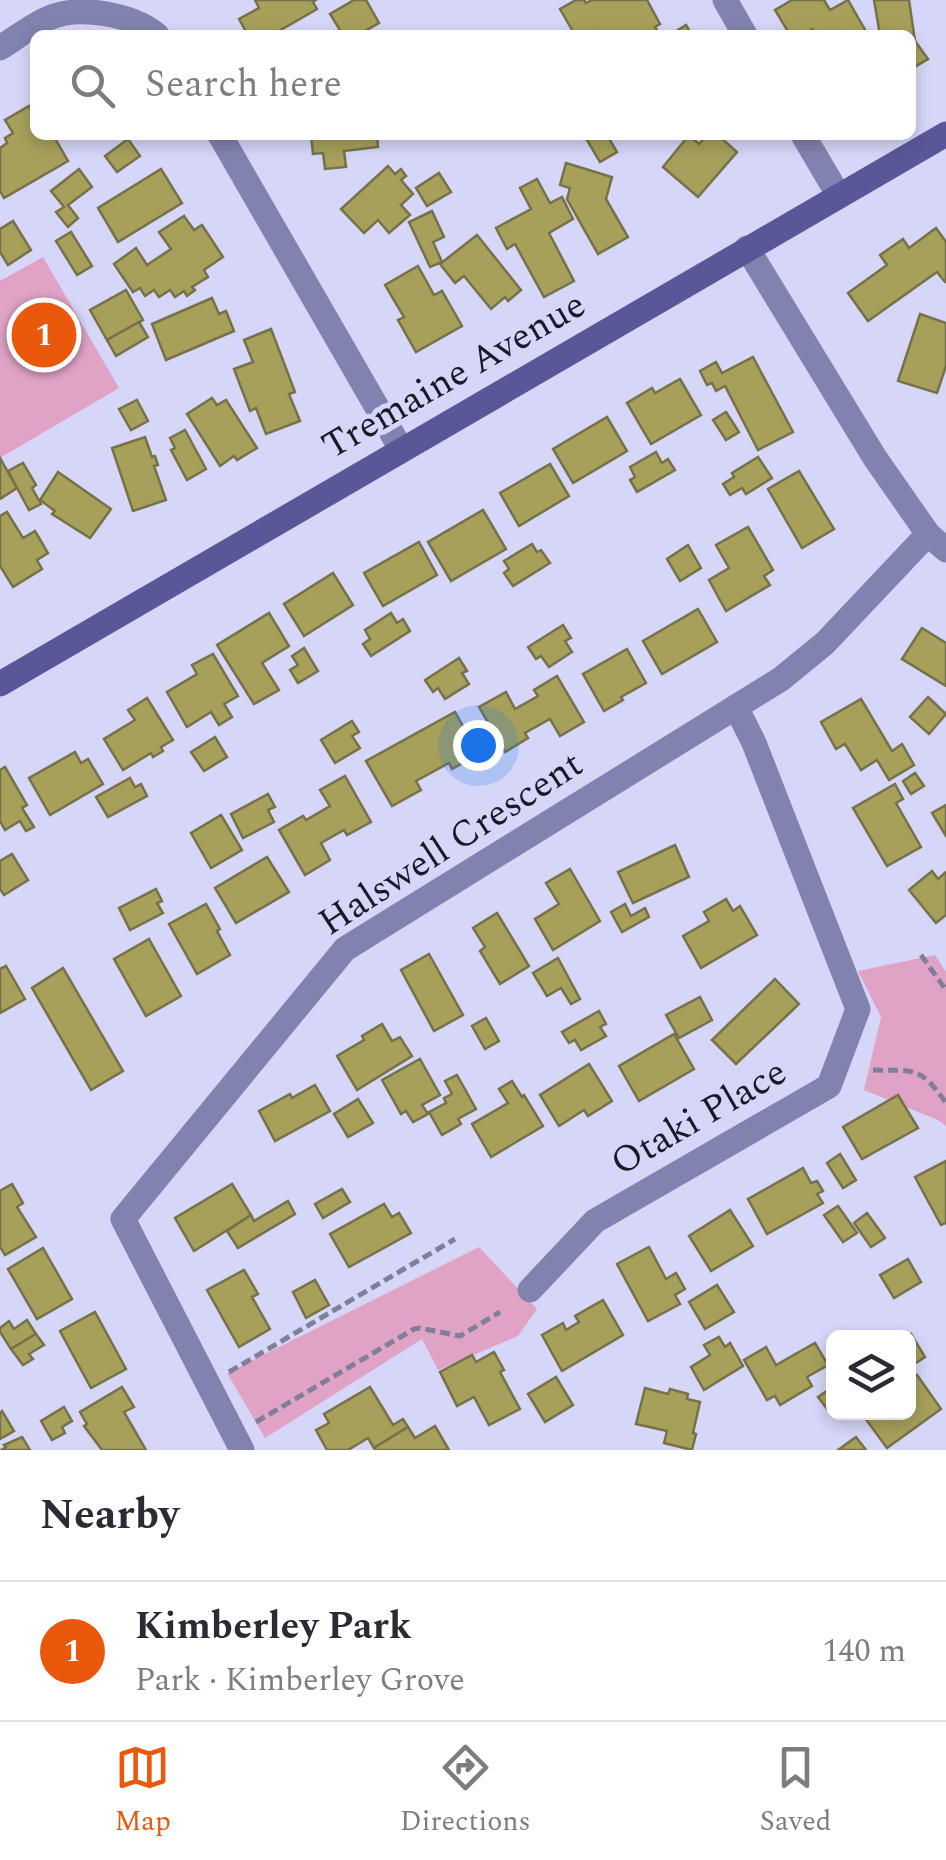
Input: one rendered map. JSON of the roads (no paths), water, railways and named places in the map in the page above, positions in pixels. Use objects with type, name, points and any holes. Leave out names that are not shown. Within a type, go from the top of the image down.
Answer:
[{"type":"main road","name":"Tremaine Avenue","points":[[0,684],[946,134]]},
{"type":"street","points":[[724,0],[742,30]]},
{"type":"street","points":[[0,48],[50,16],[90,12],[122,16],[151,30]]},
{"type":"street","points":[[223,140],[401,450]]},
{"type":"street","points":[[806,140],[839,196]]},
{"type":"street","points":[[747,248],[875,458],[937,542]]},
{"type":"street","name":"Halswell Crescent","points":[[242,1450],[123,1219],[345,949],[782,679],[937,542]]},
{"type":"street","name":"Otaki Place","points":[[530,1290],[595,1221],[829,1086],[858,1010],[754,742],[736,707]]},
{"type":"place","name":"Kimberley Park","points":[[44,335]]}]
